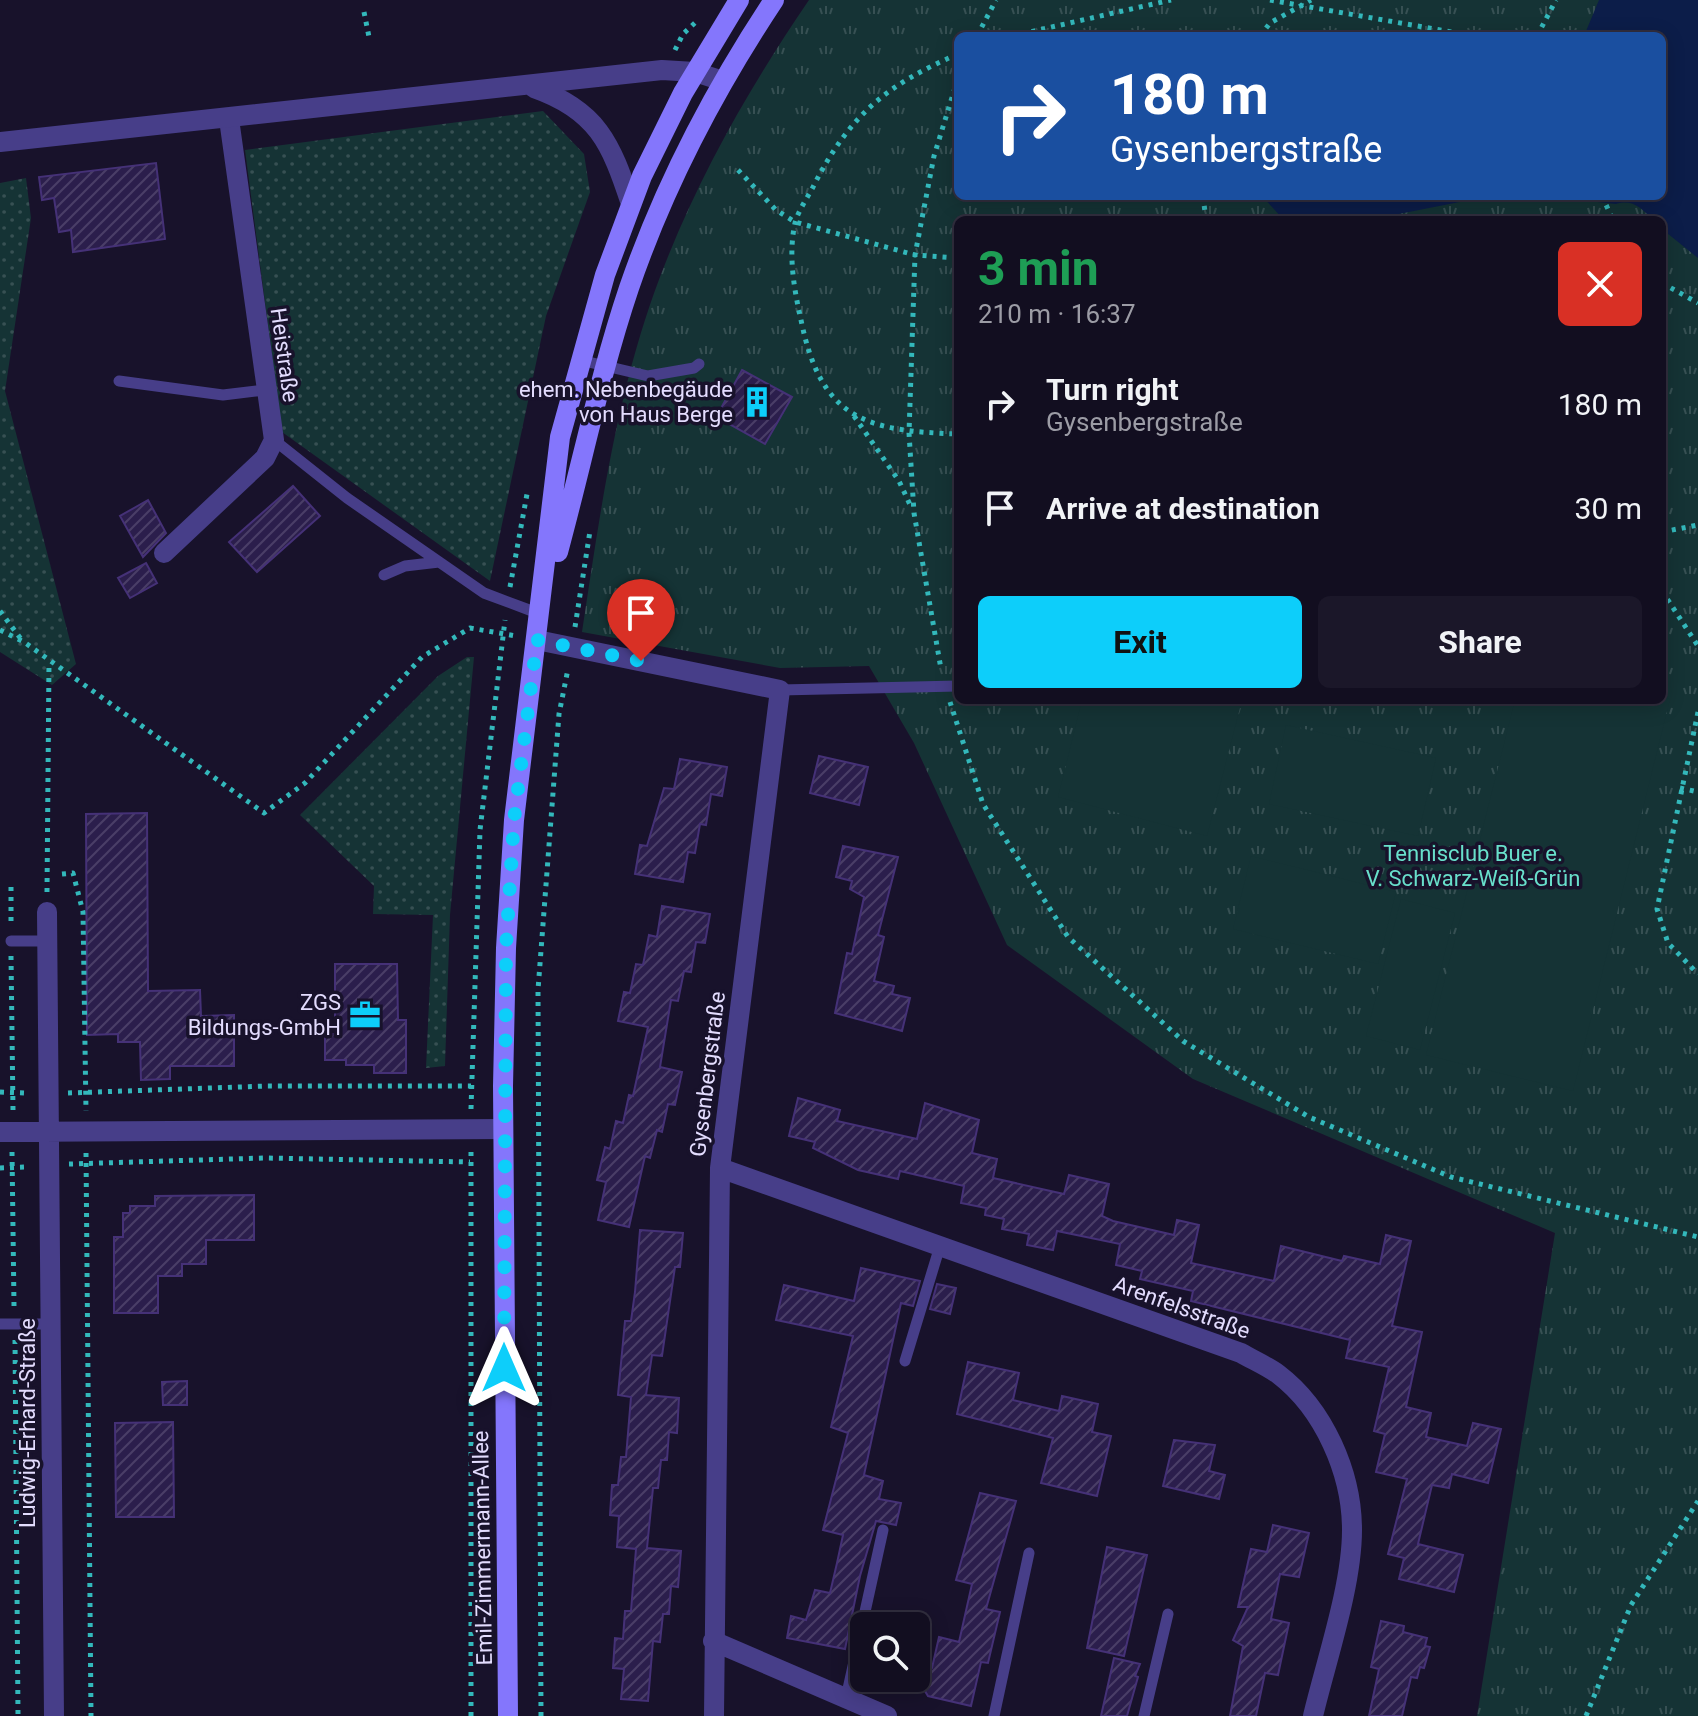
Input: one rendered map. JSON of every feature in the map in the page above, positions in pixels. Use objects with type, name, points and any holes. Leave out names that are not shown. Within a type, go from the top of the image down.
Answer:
[{"type":"main road","name":"Emil-Zimmermann-Allee","points":[[508,1716],[503,1129],[506,948],[513,834],[560,437],[579,359],[631,204],[660,135],[739,0]]},
{"type":"main road","name":"Emil-Zimmermann-Allee","points":[[541,614],[606,366],[630,287],[654,225],[723,81],[774,0]]},
{"type":"street","points":[[0,142],[647,72],[695,72],[723,81]]},
{"type":"street","points":[[526,86],[563,98],[591,119],[614,157],[631,204]]},
{"type":"street","name":"Heistraße","points":[[229,119],[274,440]]},
{"type":"street","points":[[164,553],[265,458],[274,440]]},
{"type":"street","points":[[537,640],[780,690]]},
{"type":"street","name":"Gysenbergstraße","points":[[714,1716],[720,1168],[780,690]]},
{"type":"street","name":"Ludwig-Erhard-Straße","points":[[47,912],[54,1716]]},
{"type":"street","points":[[6,1132],[503,1129]]},
{"type":"street","name":"Arenfelsstraße","points":[[720,1168],[1241,1353],[1279,1374],[1308,1404],[1331,1441],[1344,1479],[1352,1529],[1346,1573],[1313,1716]]},
{"type":"street","points":[[713,1641],[887,1716]]},
{"type":"lane","points":[[579,359],[648,376],[694,368],[699,364]]},
{"type":"lane","points":[[119,381],[223,395],[265,390]]},
{"type":"lane","points":[[274,440],[484,593],[541,614]]},
{"type":"lane","points":[[384,575],[405,566],[439,562]]},
{"type":"lane","points":[[780,690],[954,686]]},
{"type":"lane","points":[[11,941],[46,941]]},
{"type":"lane","points":[[905,1361],[940,1246]]},
{"type":"lane","points":[[0,1324],[51,1324]]},
{"type":"lane","points":[[846,1698],[883,1530]]},
{"type":"lane","points":[[994,1716],[1029,1553]]},
{"type":"lane","points":[[1144,1716],[1168,1614]]},
{"type":"path","points":[[979,32],[996,0]]},
{"type":"path","points":[[1030,32],[1171,0]]},
{"type":"path","points":[[1270,0],[1451,32]]},
{"type":"path","points":[[1263,32],[1270,23],[1311,0]]},
{"type":"path","points":[[1539,32],[1556,0]]},
{"type":"path","points":[[364,12],[369,37]]},
{"type":"path","points":[[914,513],[899,481],[853,415],[828,391],[808,354],[795,292],[792,258],[795,222],[827,159],[850,125],[876,98],[904,79],[954,56]]},
{"type":"path","points":[[954,91],[934,156],[915,255],[909,433],[914,513],[945,687],[983,804],[1068,937],[1183,1041],[1309,1117],[1451,1177],[1698,1237]]},
{"type":"path","points":[[738,170],[776,210],[795,222],[915,255],[954,258]]},
{"type":"path","points":[[1666,285],[1698,303]]},
{"type":"path","points":[[853,415],[879,426],[909,433],[954,434]]},
{"type":"path","points":[[541,1716],[538,990],[559,714],[592,521]]},
{"type":"path","points":[[1666,531],[1698,525]]},
{"type":"path","points":[[1666,597],[1698,646]]},
{"type":"path","points":[[0,611],[24,642]]},
{"type":"path","points":[[0,630],[24,642],[264,813],[305,783],[422,657],[470,628],[537,640]]},
{"type":"path","points":[[47,912],[49,661]]},
{"type":"path","points":[[1698,712],[1657,909],[1668,943],[1698,974]]},
{"type":"path","points":[[1680,788],[1698,792]]},
{"type":"path","points":[[62,874],[73,873],[83,912],[91,1716]]},
{"type":"path","points":[[11,887],[13,1092],[6,1132],[12,1168],[18,1716]]},
{"type":"path","points":[[0,1092],[50,1094],[267,1086],[471,1086],[471,1716]]},
{"type":"path","points":[[0,1168],[264,1158],[470,1162]]},
{"type":"path","points":[[1586,1716],[1631,1605],[1698,1501]]},
{"type":"green space","name":"Tennisclub Buer e. V. Schwarz-Weiß-Grün","points":[[809,0],[1698,0],[1698,1716],[1477,1716],[1555,1233],[1193,1079],[1007,945],[914,743],[869,666],[780,668],[582,632],[612,452],[645,320],[691,204],[746,100]]},
{"type":"green space","points":[[543,111],[584,154],[590,192],[546,316],[490,581],[282,432],[245,150]]},
{"type":"green space","points":[[26,178],[31,218],[5,391],[76,664],[52,685],[0,652],[0,183]]},
{"type":"green space","points":[[467,657],[474,657],[450,915],[445,1066],[426,1068],[433,915],[373,914],[374,886],[300,815],[438,676]]},
{"type":"green space","points":[[1666,698],[1670,699],[1573,1091],[1426,1055],[1514,704],[1666,704]]},
{"type":"green space","points":[[1081,704],[1241,704],[1207,836],[1058,797]]},
{"type":"green space","points":[[1286,725],[1436,758],[1418,836],[1269,804]]},
{"type":"green space","points":[[1251,856],[1396,892],[1378,964],[1233,929]]},
{"type":"green space","points":[[1401,899],[1455,913],[1420,1050],[1366,1036]]},
{"type":"water","points":[[1599,0],[1698,0],[1698,258],[1666,232],[1666,216],[1649,216],[1632,204],[1579,200],[1666,200],[1666,32],[1586,32]]},
{"type":"water","points":[[1266,200],[1470,200],[1388,216],[1280,216]]},
{"type":"building","points":[[156,163],[165,239],[73,252],[71,230],[59,232],[54,198],[42,200],[39,177]]},
{"type":"building","name":"ehem. Nebenbegäude von Haus Berge","points":[[742,370],[792,397],[765,444],[724,421],[728,414],[720,410]]},
{"type":"building","points":[[293,486],[320,516],[257,572],[229,542]]},
{"type":"building","points":[[148,500],[166,533],[143,557],[120,516]]},
{"type":"building","points":[[146,563],[157,583],[130,598],[118,578]]},
{"type":"building","points":[[819,756],[868,767],[859,805],[810,793]]},
{"type":"building","points":[[680,759],[727,767],[722,796],[711,794],[706,825],[700,824],[695,853],[688,852],[683,882],[635,874],[640,845],[647,846],[664,788],[674,789]]},
{"type":"building","points":[[147,813],[148,991],[200,990],[201,1016],[234,1015],[234,1066],[170,1066],[170,1079],[141,1080],[140,1042],[118,1042],[118,1034],[87,1035],[86,814]]},
{"type":"building","points":[[843,846],[898,857],[878,935],[884,937],[874,981],[894,986],[892,994],[910,998],[902,1031],[835,1013],[847,953],[852,954],[864,897],[850,889],[852,881],[836,877]]},
{"type":"building","points":[[662,906],[710,914],[705,943],[696,942],[691,972],[684,971],[678,1001],[671,1000],[660,1067],[682,1072],[675,1105],[668,1104],[662,1132],[657,1130],[650,1158],[645,1156],[629,1227],[598,1220],[606,1182],[597,1180],[605,1147],[610,1149],[616,1121],[623,1123],[629,1095],[633,1096],[648,1027],[618,1021],[624,992],[630,993],[636,964],[643,965],[649,935],[657,937]]},
{"type":"building","points":[[335,964],[397,964],[398,1020],[406,1020],[406,1073],[374,1073],[374,1065],[346,1065],[346,1060],[325,1060],[325,1034],[335,1034]]},
{"type":"building","points":[[798,1098],[840,1110],[837,1121],[917,1139],[925,1103],[979,1120],[972,1153],[997,1159],[993,1178],[1064,1194],[1069,1175],[1109,1184],[1102,1216],[1174,1235],[1177,1220],[1199,1225],[1191,1263],[1274,1281],[1281,1246],[1342,1261],[1344,1256],[1380,1264],[1386,1235],[1411,1241],[1392,1326],[1422,1332],[1406,1407],[1431,1413],[1426,1437],[1467,1446],[1473,1423],[1501,1429],[1488,1483],[1452,1474],[1449,1488],[1432,1485],[1418,1544],[1463,1555],[1454,1592],[1399,1579],[1404,1558],[1388,1554],[1407,1479],[1376,1472],[1385,1434],[1374,1431],[1389,1367],[1346,1358],[1350,1340],[1191,1301],[1193,1291],[1140,1279],[1142,1271],[1116,1265],[1120,1244],[1057,1231],[1053,1250],[1027,1245],[1029,1234],[1002,1229],[1004,1219],[985,1215],[986,1208],[961,1203],[964,1186],[900,1171],[898,1179],[858,1170],[813,1148],[815,1142],[789,1136]]},
{"type":"building","points":[[254,1195],[254,1240],[206,1240],[206,1264],[182,1264],[182,1276],[158,1276],[158,1313],[114,1313],[114,1237],[123,1237],[123,1213],[130,1213],[130,1206],[155,1206],[155,1196]]},
{"type":"building","points":[[640,1230],[683,1233],[680,1267],[675,1267],[662,1356],[652,1355],[646,1395],[679,1398],[677,1433],[669,1432],[667,1460],[661,1460],[658,1488],[653,1488],[647,1548],[681,1551],[678,1587],[671,1586],[669,1614],[663,1614],[660,1642],[653,1641],[648,1701],[621,1699],[624,1669],[613,1668],[615,1638],[623,1639],[625,1611],[631,1611],[636,1549],[617,1547],[619,1516],[610,1515],[612,1485],[618,1485],[621,1457],[626,1457],[631,1397],[618,1395],[625,1321],[631,1321],[635,1292]]},
{"type":"building","points":[[861,1268],[920,1281],[913,1306],[901,1303],[864,1475],[883,1481],[879,1499],[901,1503],[896,1525],[876,1521],[853,1612],[850,1612],[845,1649],[787,1638],[791,1616],[806,1620],[815,1590],[830,1593],[837,1563],[843,1535],[823,1530],[848,1433],[831,1427],[853,1336],[776,1320],[784,1285],[854,1301]]},
{"type":"building","points":[[937,1284],[956,1288],[950,1314],[930,1309]]},
{"type":"building","points":[[968,1362],[1019,1373],[1013,1400],[1059,1411],[1062,1396],[1098,1404],[1092,1432],[1111,1436],[1097,1496],[1041,1483],[1053,1438],[957,1414]]},
{"type":"building","points":[[187,1381],[187,1405],[163,1405],[162,1382]]},
{"type":"building","points":[[173,1422],[174,1517],[116,1517],[115,1423]]},
{"type":"building","points":[[1174,1440],[1215,1445],[1209,1471],[1225,1475],[1219,1499],[1163,1486]]},
{"type":"building","points":[[980,1493],[1016,1501],[986,1609],[1000,1612],[988,1663],[981,1662],[971,1706],[928,1696],[926,1692],[930,1692],[930,1669],[939,1637],[959,1642],[972,1584],[956,1580]]},
{"type":"building","points":[[1273,1525],[1309,1533],[1299,1577],[1280,1574],[1271,1619],[1289,1623],[1278,1675],[1265,1673],[1256,1716],[1230,1716],[1243,1646],[1233,1640],[1248,1607],[1238,1607],[1251,1549],[1267,1552]]},
{"type":"building","points":[[1107,1547],[1147,1555],[1124,1656],[1087,1648]]},
{"type":"building","points":[[1381,1621],[1404,1626],[1403,1632],[1427,1638],[1425,1646],[1430,1647],[1424,1668],[1420,1667],[1417,1678],[1411,1677],[1402,1716],[1369,1716],[1379,1669],[1371,1667]]},
{"type":"building","points":[[1114,1658],[1140,1664],[1135,1676],[1138,1677],[1127,1716],[1101,1716]]},
{"type":"place","name":"ehem. Nebenbegäude von Haus Berge","points":[[757,402]]},
{"type":"place","name":"ZGS Bildungs-GmbH","points":[[365,1015]]},
{"type":"route","points":[[504,1368],[506,948],[514,820],[537,640],[641,661]]}]
